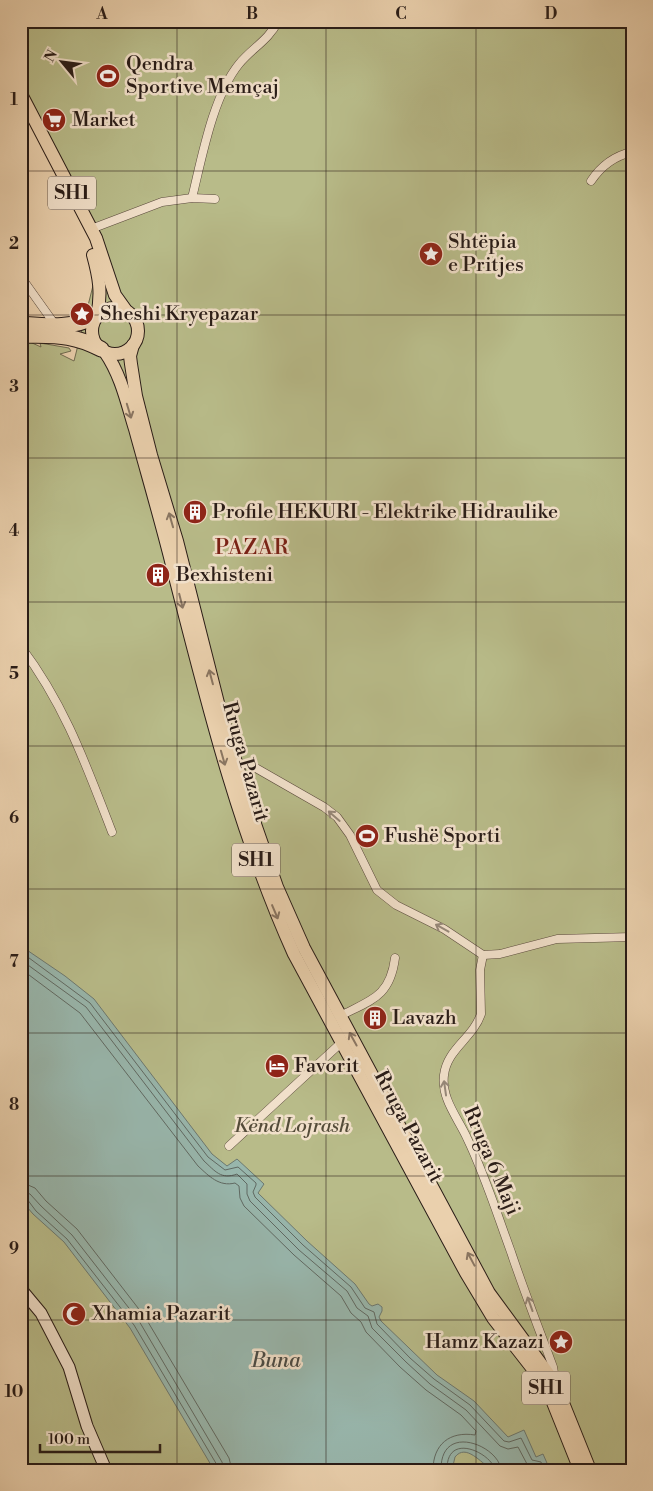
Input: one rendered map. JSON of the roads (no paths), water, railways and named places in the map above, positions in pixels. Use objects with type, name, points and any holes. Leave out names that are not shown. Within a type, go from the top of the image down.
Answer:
[{"type":"highway","points":[[21,335],[57,331],[87,322],[97,316]]},
{"type":"highway","points":[[21,324],[57,331],[81,339],[103,350]]},
{"type":"main road","name":"SH1","points":[[21,94],[92,229],[115,295],[136,321],[138,329],[134,345]]},
{"type":"main road","name":"SH1","points":[[21,113],[89,240],[98,274],[101,299],[97,316],[93,323],[92,333],[95,342],[103,350]]},
{"type":"main road","points":[[97,316],[104,310],[114,307],[125,309]]},
{"type":"main road","points":[[103,350],[116,354],[126,351],[134,345]]},
{"type":"main road","name":"Rruga Pazarit","points":[[134,345],[130,356],[136,396],[151,455],[177,541],[219,708],[262,844],[286,909],[304,948],[494,1302],[555,1384]]},
{"type":"main road","name":"Rruga Pazarit","points":[[103,350],[118,374],[145,466],[200,676],[246,832],[274,909],[294,954],[466,1273],[493,1318],[542,1382],[552,1400],[580,1470]]},
{"type":"main road","points":[[21,1289],[40,1313],[69,1367],[87,1426],[106,1470]]},
{"type":"main road","name":"SH1","points":[[555,1384],[590,1470]]},
{"type":"street","points":[[192,198],[208,133],[221,96],[239,64],[272,33],[278,21]]},
{"type":"street","points":[[591,180],[608,162],[632,152]]},
{"type":"street","points":[[92,229],[162,202],[192,198],[215,199]]},
{"type":"street","points":[[21,277],[57,331]]},
{"type":"street","points":[[21,647],[54,696],[76,738],[112,832]]},
{"type":"street","points":[[237,765],[246,764],[254,767],[331,812],[346,829],[381,895],[396,905],[444,929],[483,956],[500,954],[557,939],[632,937]]},
{"type":"street","name":"Rruga 6 Maji","points":[[483,956],[480,970],[481,1014],[469,1035],[450,1056],[444,1072],[444,1089],[446,1097],[467,1137],[487,1182],[553,1367],[555,1384]]},
{"type":"street","points":[[340,1016],[379,996],[392,972],[395,958]]},
{"type":"street","points":[[229,1146],[342,1042]]},
{"type":"water","name":"Buna","points":[[21,946],[65,976],[94,999],[212,1154],[227,1166],[237,1159],[264,1184],[258,1193],[355,1284],[369,1304],[372,1306],[378,1304],[382,1307],[379,1317],[381,1321],[437,1375],[474,1401],[508,1437],[524,1430],[536,1457],[543,1454],[550,1470],[495,1470],[469,1453],[464,1452],[459,1453],[455,1457],[452,1470],[214,1470],[130,1328],[64,1242],[33,1214],[21,1200]]},
{"type":"place","name":"Qendra Sportive Memçaj","points":[[108,76]]},
{"type":"place","name":"Market","points":[[54,120]]},
{"type":"place","name":"Shtëpia e Pritjes","points":[[431,254]]},
{"type":"place","name":"Sheshi Kryepazar","points":[[82,314]]},
{"type":"place","name":"Profile HEKURI - Elektrike Hidraulike","points":[[195,512]]},
{"type":"place","name":"Bexhisteni","points":[[158,575]]},
{"type":"place","name":"Fushë Sporti","points":[[367,836]]},
{"type":"place","name":"Lavazh","points":[[375,1018]]},
{"type":"place","name":"Favorit","points":[[277,1066]]},
{"type":"place","name":"Xhamia Pazarit","points":[[74,1314]]},
{"type":"place","name":"Hamz Kazazi","points":[[561,1342]]},
{"type":"district","name":"PAZAR","points":[[252,548]]},
{"type":"park label","name":"Kënd Lojrash","points":[[292,1126]]}]
